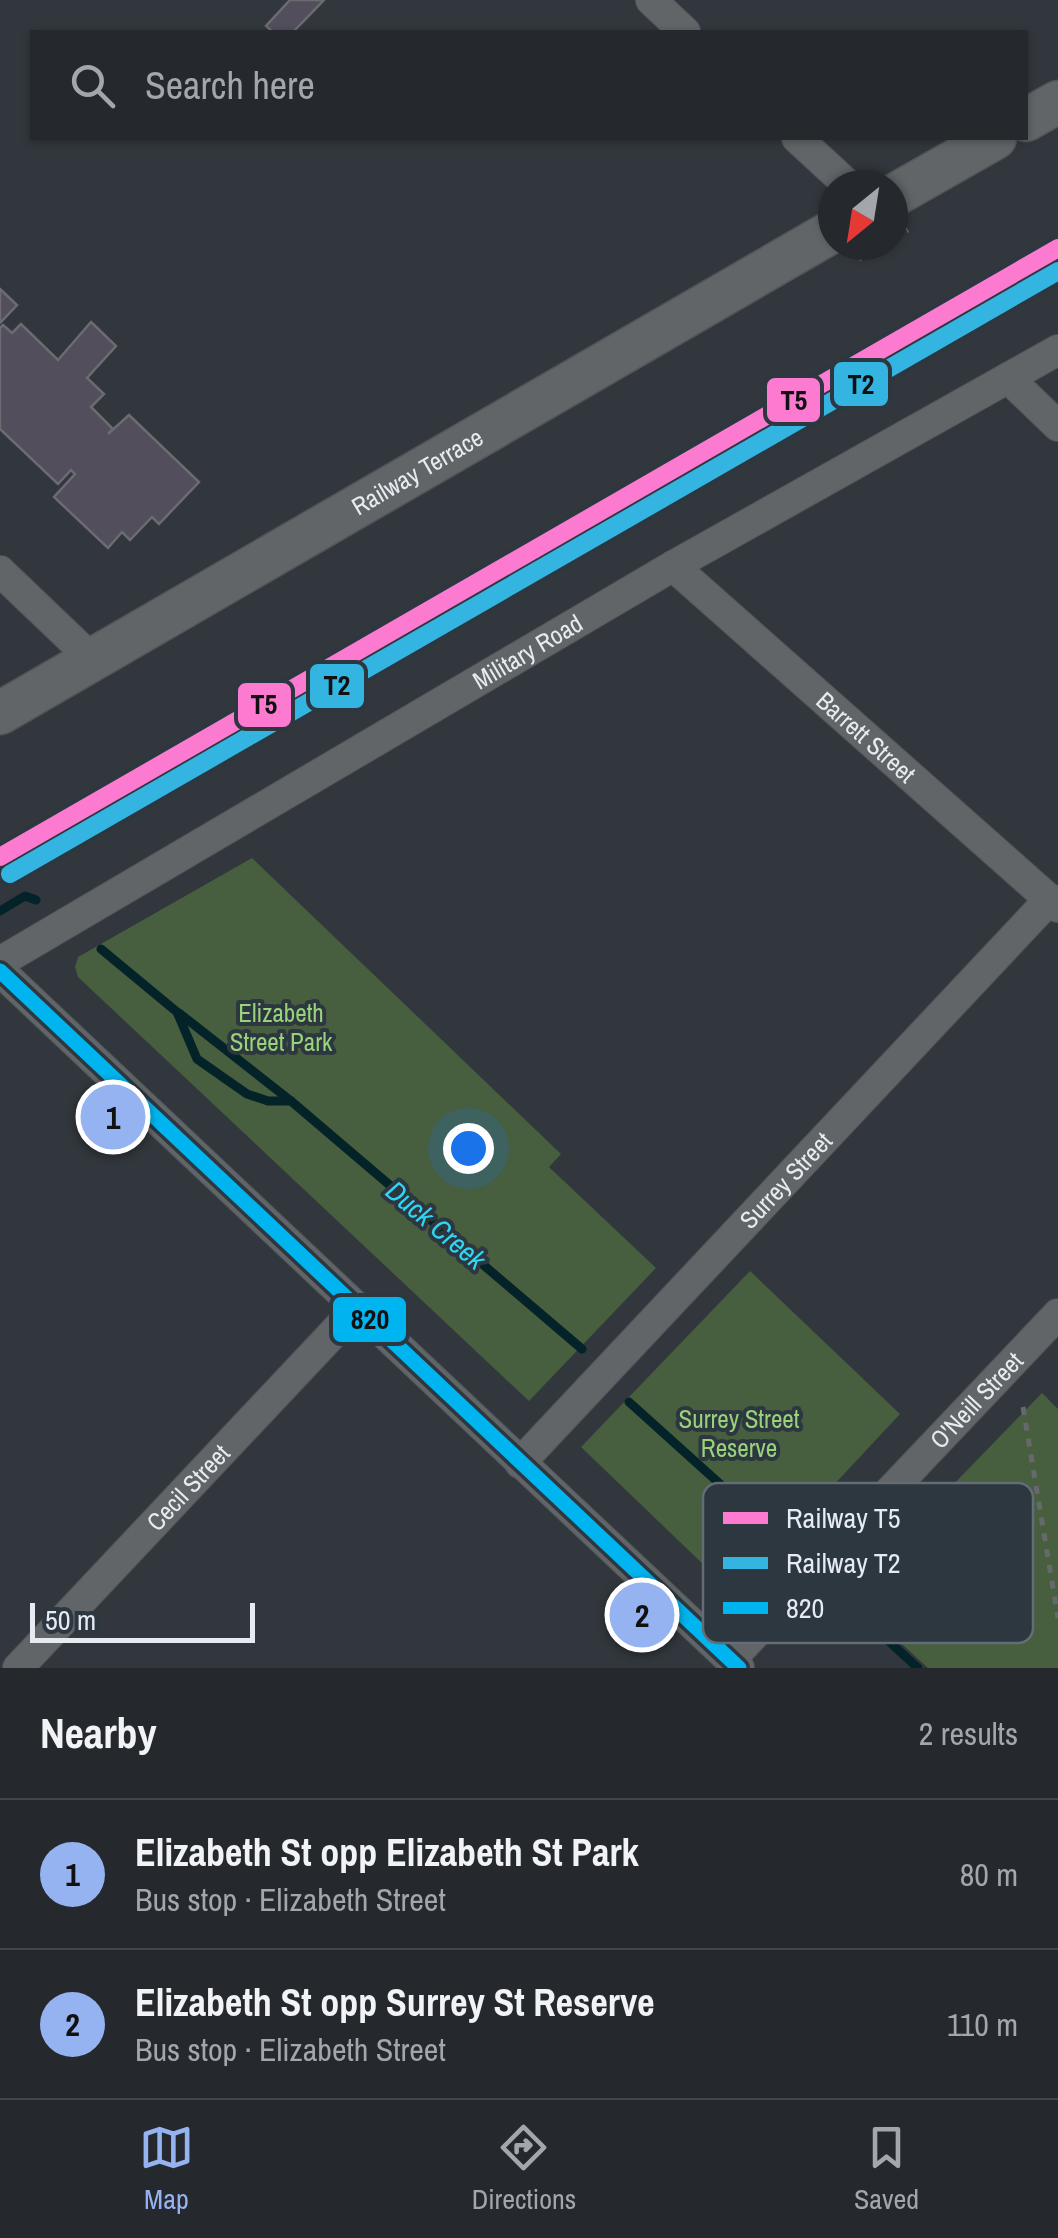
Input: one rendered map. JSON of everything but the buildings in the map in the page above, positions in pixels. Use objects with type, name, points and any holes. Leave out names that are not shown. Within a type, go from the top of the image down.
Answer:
[{"type":"main road","points":[[1028,119],[1058,102]]},
{"type":"main road","points":[[908,188],[992,140]]},
{"type":"main road","name":"Railway Terrace","points":[[0,713],[818,240]]},
{"type":"street","points":[[651,0],[683,30]]},
{"type":"street","points":[[799,140],[832,170]]},
{"type":"street","name":"Military Road","points":[[0,962],[672,566],[1058,350]]},
{"type":"street","points":[[1008,378],[1058,426]]},
{"type":"street","name":"Barrett Street","points":[[672,566],[1054,903]]},
{"type":"street","points":[[0,571],[91,658]]},
{"type":"street","name":"Surrey Street","points":[[520,1463],[1054,903]]},
{"type":"street","points":[[0,971],[703,1634]]},
{"type":"street","name":"Cecil Street","points":[[18,1668],[356,1309]]},
{"type":"street","name":"O'Neill Street","points":[[902,1483],[1058,1314]]},
{"type":"street","points":[[713,1643],[735,1664]]},
{"type":"street","name":"O'Neill Street","points":[[735,1664],[754,1643]]},
{"type":"path","points":[[1023,1407],[1058,1618]]},
{"type":"green space","name":"Elizabeth Street Park","points":[[252,858],[561,1154],[549,1167],[656,1268],[529,1401],[78,977],[78,957]]},
{"type":"green space","name":"Surrey Street Reserve","points":[[750,1271],[900,1414],[836,1483],[703,1483],[703,1564],[581,1447]]},
{"type":"green space","points":[[1042,1393],[1058,1409],[1058,1668],[928,1668],[901,1643],[1033,1643],[1033,1483],[955,1483]]},
{"type":"waterway","name":"Duck Creek","points":[[0,911],[25,896],[36,900]]},
{"type":"waterway","name":"Duck Creek","points":[[101,949],[177,1012],[197,1059],[247,1094],[268,1101],[291,1101],[582,1349]]},
{"type":"waterway","name":"Duck Creek","points":[[179,1013],[291,1101]]},
{"type":"waterway","name":"Duck Creek","points":[[629,1402],[719,1483]]},
{"type":"waterway","name":"Duck Creek","points":[[891,1643],[918,1668]]},
{"type":"rail line","name":"T5","points":[[0,857],[1058,248]]},
{"type":"rail line","name":"T2","points":[[10,874],[1058,271]]},
{"type":"transit line","name":"820","points":[[0,971],[703,1634]]},
{"type":"transit line","name":"820","points":[[712,1643],[739,1668]]},
{"type":"place","name":"Elizabeth St opp Elizabeth St Park","points":[[113,1117]]},
{"type":"place","name":"Elizabeth St opp Surrey St Reserve","points":[[642,1615]]}]
